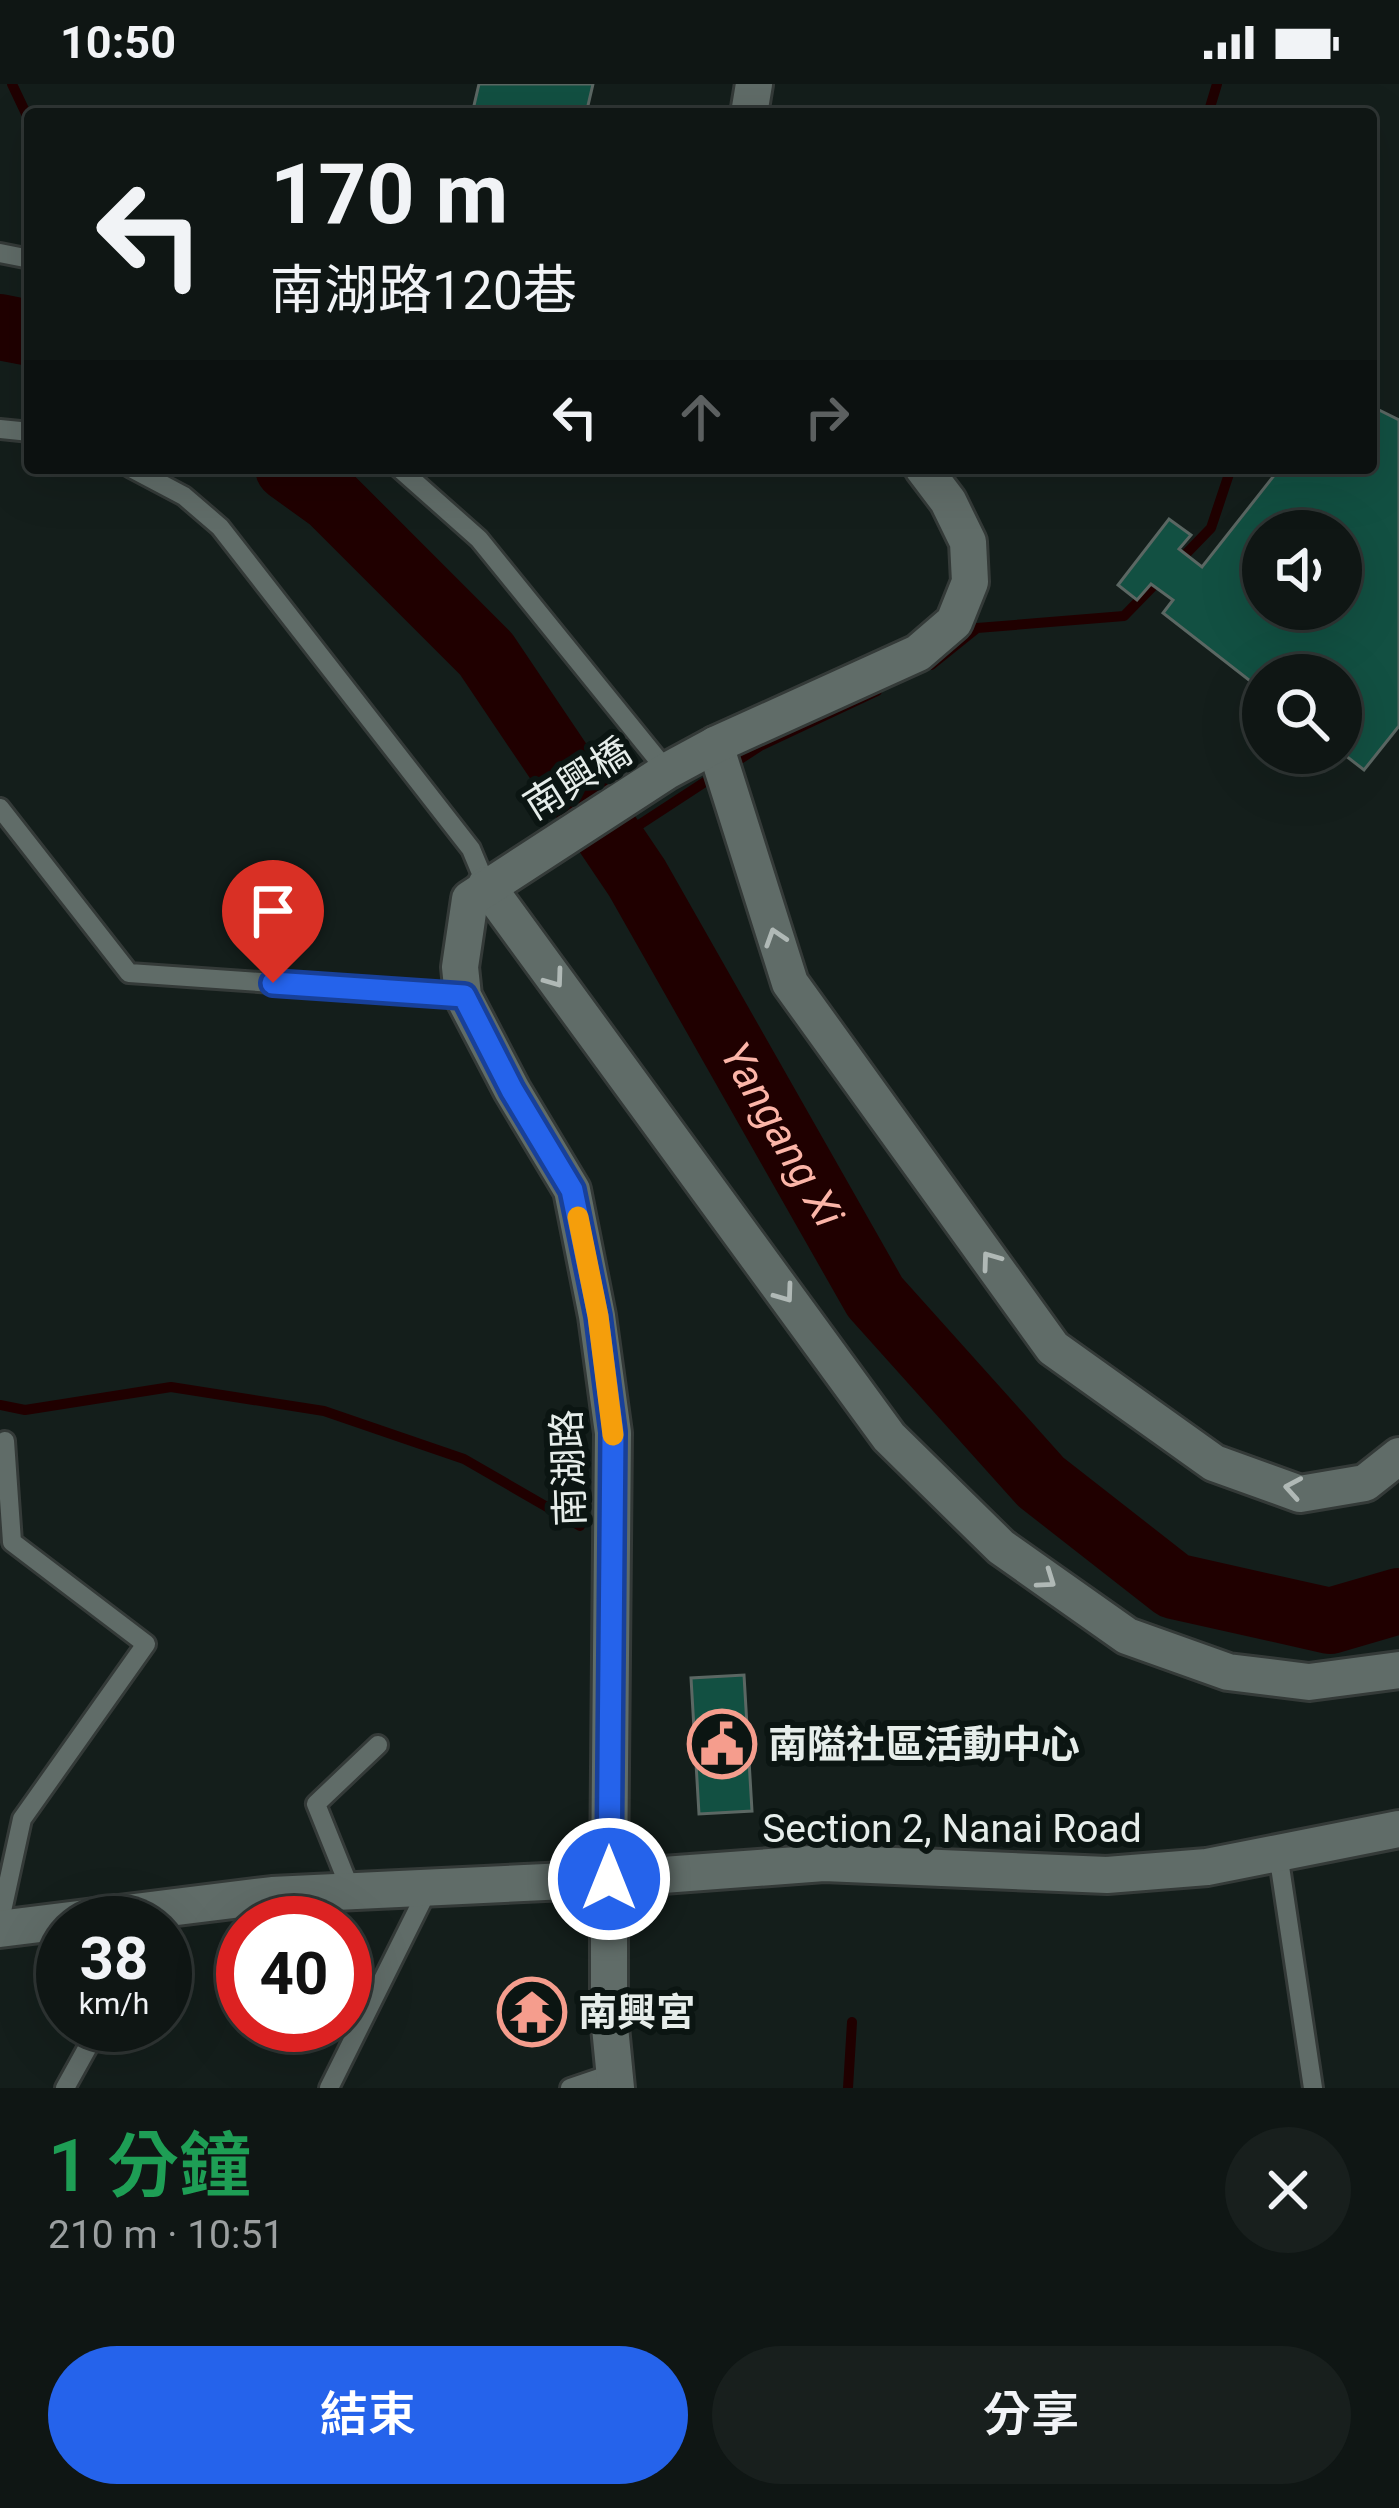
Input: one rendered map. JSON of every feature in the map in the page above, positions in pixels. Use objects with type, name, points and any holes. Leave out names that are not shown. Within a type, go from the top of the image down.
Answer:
[{"type":"street","points":[[928,474],[948,501],[968,542],[970,582],[954,622],[918,653],[715,745],[790,983],[1053,1348],[1214,1463],[1300,1494],[1365,1483],[1399,1456]]},
{"type":"street","name":"南興橋","points":[[486,885],[715,745]]},
{"type":"street","name":"南湖路","points":[[486,885],[470,898],[460,967],[464,996],[512,1090],[572,1190],[598,1316],[613,1432],[609,2017],[615,2081]]},
{"type":"street","points":[[486,885],[889,1437],[1001,1547],[1126,1636],[1228,1672],[1309,1682],[1399,1670]]},
{"type":"street","name":"Section 2, Nanai Road","points":[[192,1907],[272,1895],[824,1863],[1106,1875],[1207,1867],[1399,1829]]},
{"type":"street","name":"Section 2, Nanai Road","points":[[0,1925],[36,1924]]},
{"type":"lane","points":[[142,474],[184,496],[220,526],[471,849],[486,885]]},
{"type":"lane","points":[[406,474],[479,539],[667,771]]},
{"type":"lane","points":[[0,808],[130,973],[464,996]]},
{"type":"lane","points":[[0,1925],[22,1819],[146,1644],[12,1543],[5,1441]]},
{"type":"lane","points":[[351,1891],[316,1804],[378,1745]]},
{"type":"lane","points":[[1278,1853],[1312,2088]]},
{"type":"lane","points":[[329,2088],[429,1887]]},
{"type":"lane","points":[[65,2088],[85,2052]]},
{"type":"lane","points":[[570,2088],[615,2081]]},
{"type":"building","points":[[479,84],[593,84],[587,108],[473,108]]},
{"type":"building","points":[[1377,409],[1399,420],[1399,726],[1364,770],[1362,654],[1242,654],[1242,675],[1163,613],[1173,600],[1151,584],[1137,600],[1118,585],[1169,519],[1191,535],[1179,549],[1202,567],[1242,516],[1242,630],[1362,630],[1362,510],[1247,510],[1275,474],[1377,474]]},
{"type":"building","name":"南隘社區活動中心","points":[[744,1675],[752,1811],[699,1814],[691,1678]]},
{"type":"building","name":"南興宮","points":[[527,1986],[553,1996],[536,2040],[510,2029]]},
{"type":"waterway","points":[[12,84],[24,109]]},
{"type":"waterway","points":[[1210,108],[1217,84]]},
{"type":"waterway","name":"Yangang Xi","points":[[0,327],[24,332]]},
{"type":"waterway","name":"Yangang Xi","points":[[296,474],[331,499],[486,654],[637,878],[875,1297],[1041,1482],[1174,1586],[1330,1621],[1399,1601]]},
{"type":"waterway","points":[[1178,562],[1211,528],[1229,474]]},
{"type":"waterway","points":[[931,665],[977,628],[1124,616],[1160,579]]},
{"type":"waterway","points":[[613,842],[760,746],[877,691]]},
{"type":"waterway","points":[[0,1405],[25,1410],[171,1387],[324,1411],[464,1459],[580,1526]]},
{"type":"waterway","points":[[848,2088],[852,2022]]},
{"type":"slow traffic","points":[[578,1217],[598,1316],[613,1435]]},
{"type":"place","name":"南隘社區活動中心","points":[[722,1744]]},
{"type":"place","name":"南興宮","points":[[532,2012]]},
{"type":"route","points":[[273,983],[464,996],[512,1090],[572,1190],[598,1316],[613,1432],[609,1879]]}]
